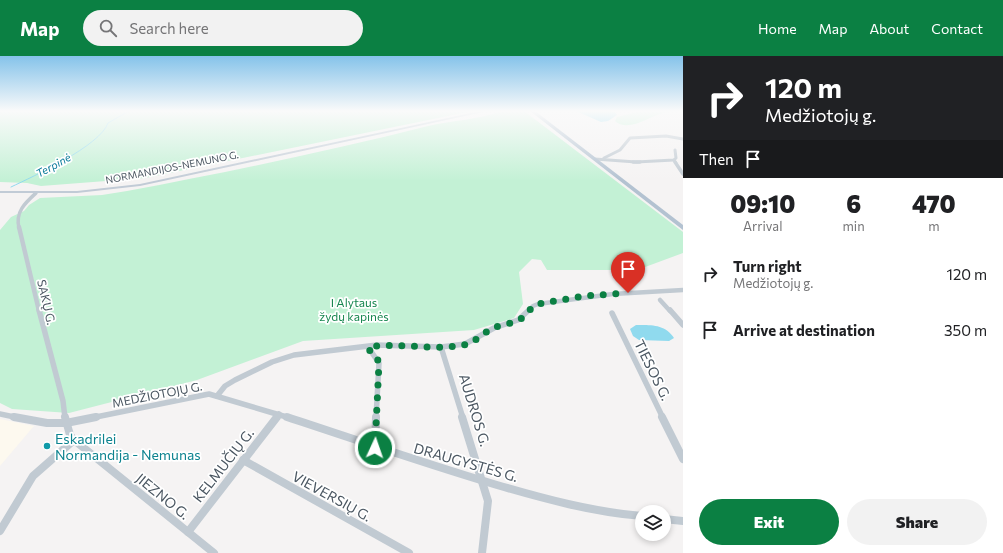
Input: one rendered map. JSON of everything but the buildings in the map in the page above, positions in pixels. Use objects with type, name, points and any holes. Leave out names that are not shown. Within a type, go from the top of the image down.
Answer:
[{"type":"main road","name":"NORMANDIJOS-NEMUNO G.","points":[[0,192],[36,193],[87,191],[146,184],[378,134]]},
{"type":"main road","points":[[563,134],[683,228]]},
{"type":"street","points":[[603,158],[620,150],[630,138],[666,136],[683,139]]},
{"type":"street","points":[[674,160],[676,158],[675,150]]},
{"type":"street","points":[[595,159],[603,158],[636,162],[674,160]]},
{"type":"street","points":[[674,160],[683,174]]},
{"type":"street","name":"SAKŲ G.","points":[[36,193],[22,206],[17,220],[63,401],[66,423]]},
{"type":"street","name":"MEDŽIOTOJŲ G.","points":[[0,414],[47,422],[66,423],[199,395],[217,396],[225,386],[234,380],[294,355],[388,345],[442,347],[465,344],[494,328],[518,320],[523,317],[533,306],[538,304],[606,294],[683,290]]},
{"type":"street","points":[[660,300],[683,326]]},
{"type":"street","name":"TIESOS G.","points":[[612,313],[683,459]]},
{"type":"street","points":[[368,347],[369,350],[378,358],[379,363],[375,448]]},
{"type":"street","name":"AUDROS G.","points":[[442,347],[488,501],[482,553]]},
{"type":"street","name":"DRAUGYSTĖS G.","points":[[217,396],[280,414],[375,448],[483,481],[549,499],[614,514],[635,516]]},
{"type":"street","name":"KELMUČIŲ G.","points":[[188,532],[280,414]]},
{"type":"street","name":"JIEZNO G.","points":[[66,423],[70,435],[74,440],[214,553]]},
{"type":"street","points":[[0,531],[33,476],[74,440]]},
{"type":"street","name":"VIEVERSIŲ G.","points":[[243,460],[409,553]]},
{"type":"street","points":[[671,519],[683,520]]},
{"type":"shaded area","points":[[0,419],[34,426],[0,466]]},
{"type":"green space","points":[[0,134],[359,134],[145,178],[41,186],[27,183],[0,182]]},
{"type":"green space","name":"I Alytaus žydų kapinės","points":[[394,134],[554,134],[683,232],[683,253],[637,270],[547,270],[541,260],[532,259],[519,272],[523,304],[514,318],[474,330],[303,341],[197,380],[69,413],[12,409],[0,403],[0,230],[11,217],[24,211],[29,205],[40,198],[102,195],[127,191],[278,161]]},
{"type":"water","points":[[636,325],[657,326],[666,330],[674,338],[669,341],[639,340],[633,336],[630,329]]},
{"type":"waterway","name":"Terpinė","points":[[11,187],[65,160],[93,141],[100,134]]},
{"type":"place","name":"Eskadrilei Normandija - Nemunas","points":[[47,446]]},
{"type":"route","points":[[375,448],[379,363],[378,358],[369,350],[368,347],[377,345],[442,347],[465,344],[494,328],[518,320],[523,317],[533,306],[538,304],[584,296],[628,293]]}]
